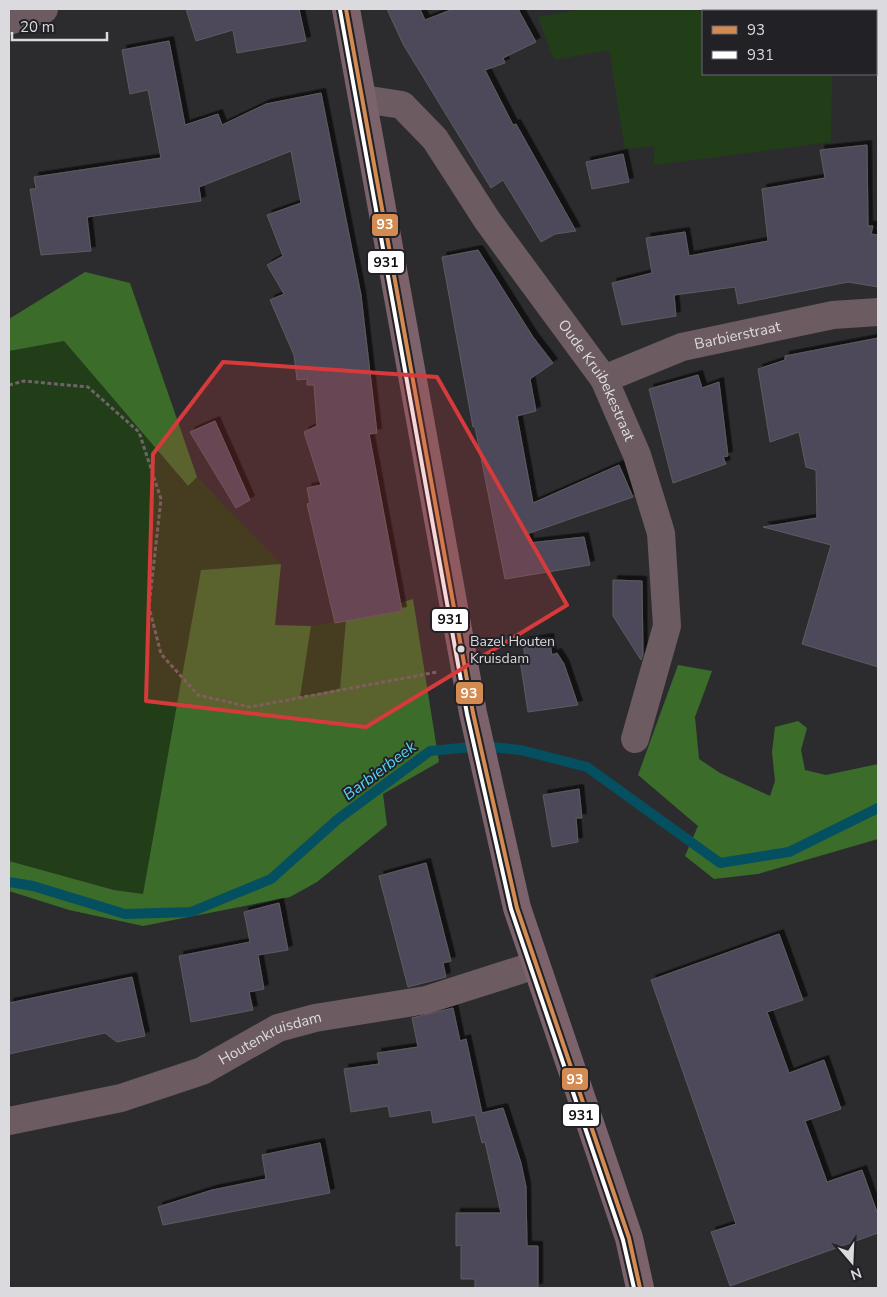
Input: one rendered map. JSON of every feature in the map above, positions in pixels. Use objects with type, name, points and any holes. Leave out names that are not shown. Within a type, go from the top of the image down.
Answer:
[{"type":"main road","points":[[346,9],[473,713],[517,908],[629,1238],[640,1288]]},
{"type":"street","points":[[9,21],[44,9]]},
{"type":"street","name":"Oude Kruibekestraat","points":[[363,99],[402,105],[436,139],[487,220],[604,379],[638,455],[661,533],[667,626],[635,739]]},
{"type":"street","name":"Barbierstraat","points":[[604,379],[682,347],[833,316],[878,312]]},
{"type":"street","name":"Houtenkruisdam","points":[[9,1121],[121,1098],[202,1071],[278,1028],[315,1018],[426,1000],[536,965]]},
{"type":"path","points":[[9,385],[24,382],[88,386],[139,432],[161,499],[149,607],[161,654],[198,695],[250,707],[465,667]]},
{"type":"highlighted area","points":[[223,362],[437,377],[567,605],[366,727],[146,701],[153,454]]},
{"type":"green space","points":[[583,9],[832,9],[702,10],[702,75],[832,75],[831,142],[654,165],[654,146],[625,149],[609,50],[554,60],[538,17]]},
{"type":"green space","points":[[85,272],[130,283],[197,477],[188,486],[64,341],[9,351],[9,319]]},
{"type":"green space","points":[[64,341],[187,486],[197,477],[281,564],[201,570],[143,894],[114,890],[9,861],[9,351]]},
{"type":"green space","points":[[281,564],[275,625],[311,626],[300,697],[340,689],[346,619],[413,599],[439,762],[383,794],[387,825],[317,882],[290,897],[143,926],[69,910],[9,891],[9,861],[114,890],[143,894],[201,570]]},
{"type":"green space","points":[[346,619],[340,689],[299,697],[311,626]]},
{"type":"green space","points":[[678,665],[712,671],[695,717],[699,759],[720,773],[770,796],[775,781],[772,752],[775,727],[798,721],[807,728],[801,750],[805,770],[826,775],[878,764],[878,839],[758,874],[714,879],[685,856],[698,826],[638,775]]},
{"type":"building","points":[[186,9],[299,9],[306,41],[237,53],[233,30],[196,41]]},
{"type":"building","points":[[387,9],[420,9],[425,20],[453,9],[518,9],[536,42],[503,58],[505,63],[485,70],[513,125],[516,124],[576,231],[555,234],[541,242],[503,180],[491,188],[403,44]]},
{"type":"building","points":[[169,41],[185,125],[218,114],[222,125],[266,104],[321,93],[361,295],[377,433],[369,434],[402,611],[335,623],[307,504],[310,503],[307,488],[321,485],[304,432],[317,426],[314,385],[307,385],[307,379],[297,380],[294,355],[270,300],[284,294],[267,265],[283,256],[267,215],[301,203],[291,151],[199,187],[201,201],[87,217],[91,251],[41,255],[30,189],[36,189],[34,177],[161,158],[148,90],[130,94],[122,50]]},
{"type":"building","points":[[867,145],[868,226],[873,226],[871,234],[878,235],[878,287],[848,282],[738,304],[735,287],[674,295],[676,316],[622,325],[612,283],[652,273],[646,238],[685,232],[689,256],[768,241],[762,189],[825,178],[820,150]]},
{"type":"building","points":[[623,154],[629,182],[592,189],[586,162]]},
{"type":"building","points":[[478,250],[533,337],[553,363],[530,379],[536,411],[517,416],[533,503],[619,465],[633,497],[527,534],[529,543],[584,537],[590,565],[505,579],[475,427],[473,427],[442,257]]},
{"type":"building","points":[[878,338],[878,667],[802,644],[831,545],[763,527],[817,518],[816,470],[806,467],[799,432],[770,442],[758,369],[785,360],[785,356]]},
{"type":"building","points":[[698,375],[702,388],[719,382],[728,456],[723,457],[726,464],[673,483],[649,389]]},
{"type":"building","points":[[215,421],[250,500],[236,508],[190,432]]},
{"type":"building","points":[[613,580],[642,581],[643,654],[641,660],[613,616]]},
{"type":"building","points":[[549,638],[552,655],[557,653],[564,664],[578,705],[528,712],[520,660],[525,659],[523,642]]},
{"type":"building","points":[[579,789],[582,818],[576,818],[578,842],[552,847],[543,795]]},
{"type":"building","points":[[426,863],[451,961],[443,963],[446,977],[408,987],[379,876]]},
{"type":"building","points":[[279,903],[288,950],[258,955],[264,989],[249,992],[253,1010],[191,1022],[179,956],[250,942],[244,912]]},
{"type":"building","points":[[779,934],[803,1000],[767,1012],[789,1073],[824,1060],[841,1109],[805,1121],[827,1182],[862,1170],[878,1215],[878,1233],[730,1286],[711,1232],[736,1224],[651,980]]},
{"type":"building","points":[[132,977],[145,1036],[117,1042],[105,1033],[9,1054],[9,1003]]},
{"type":"building","points":[[453,1008],[460,1041],[466,1039],[482,1113],[503,1108],[521,1163],[526,1187],[527,1246],[538,1246],[538,1288],[475,1288],[475,1279],[461,1279],[461,1245],[456,1246],[456,1213],[501,1213],[485,1142],[482,1143],[475,1115],[433,1123],[431,1110],[390,1117],[388,1106],[351,1112],[344,1069],[379,1064],[377,1053],[418,1047],[412,1018]]},
{"type":"building","points":[[320,1143],[330,1193],[163,1225],[158,1207],[212,1190],[266,1179],[262,1155]]},
{"type":"waterway","name":"Barbierbeek","points":[[9,882],[33,886],[125,914],[191,912],[271,879],[338,819],[430,751],[482,746],[521,750],[587,767],[720,863],[789,852],[878,808]]},
{"type":"transit line","name":"93","points":[[346,9],[473,713],[517,908],[629,1238],[640,1288]]},
{"type":"transit line","name":"931","points":[[340,10],[467,714],[511,909],[623,1240],[634,1288]]},
{"type":"place","name":"Bazel Houten Kruisdam","points":[[461,649]]}]
